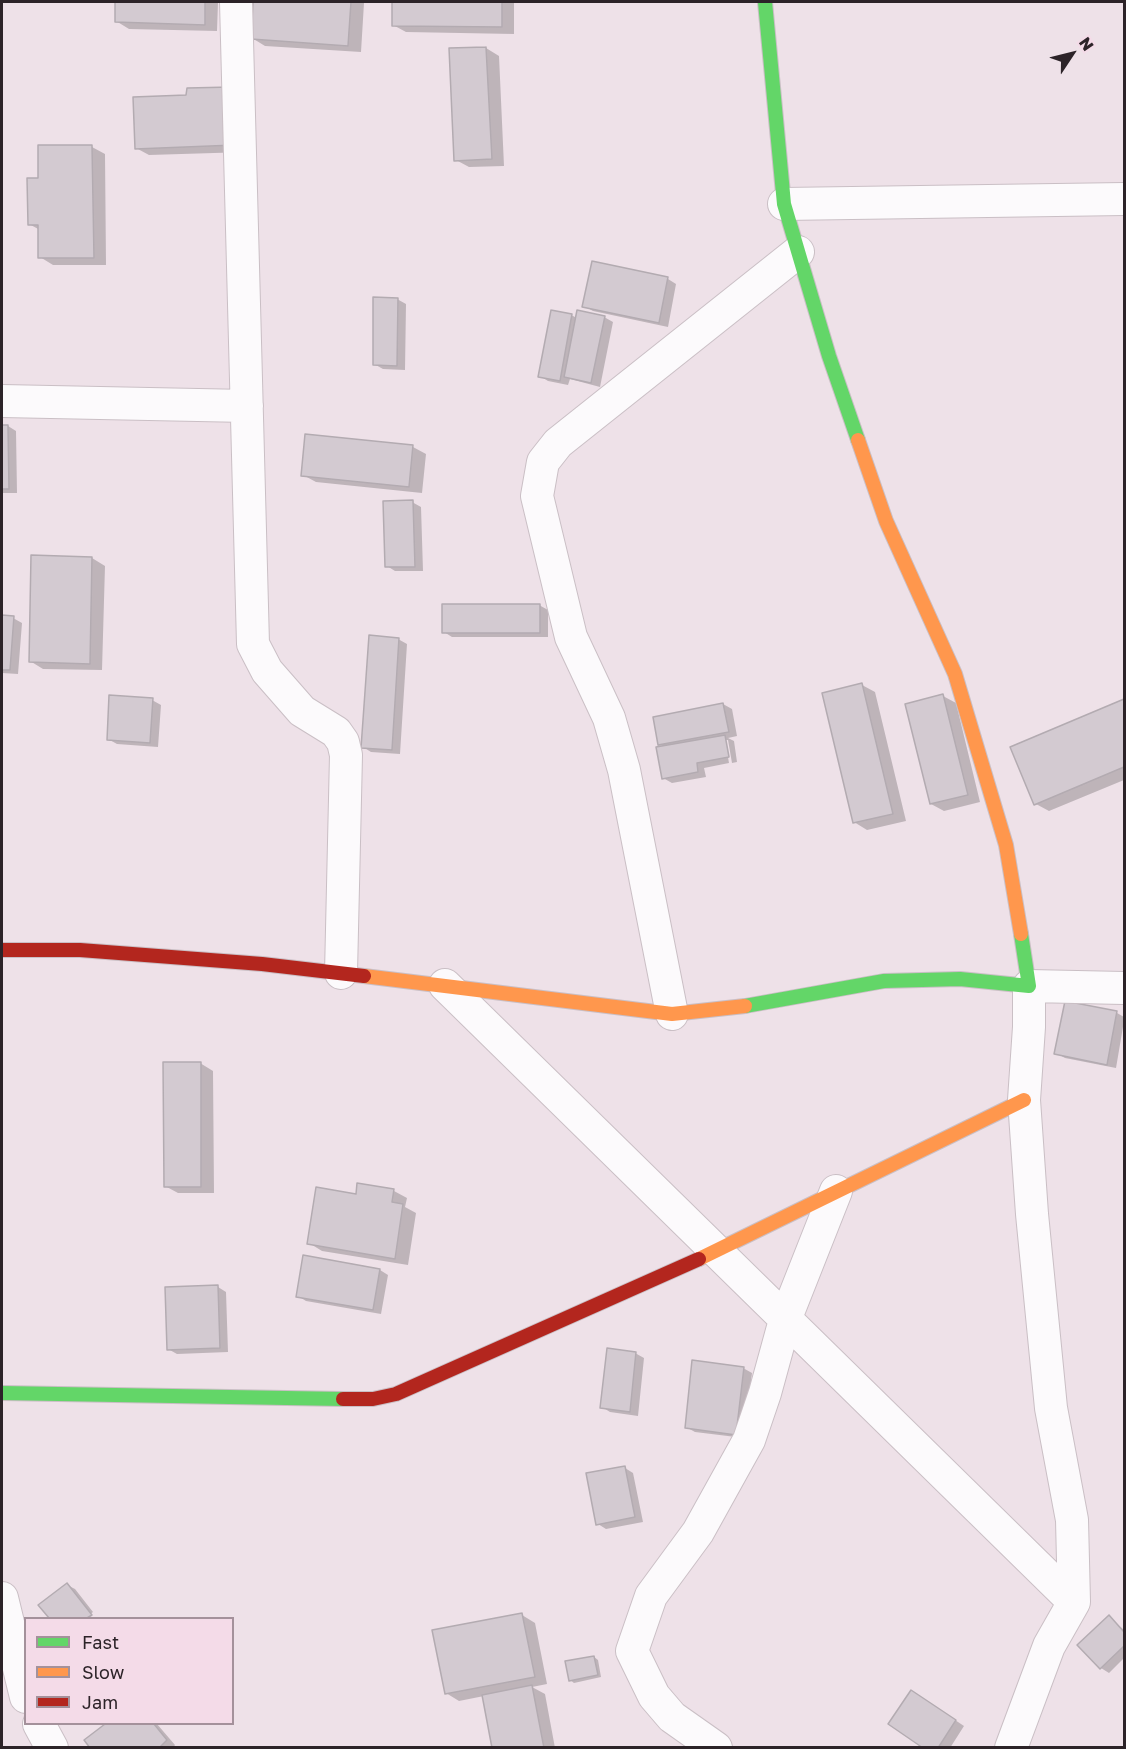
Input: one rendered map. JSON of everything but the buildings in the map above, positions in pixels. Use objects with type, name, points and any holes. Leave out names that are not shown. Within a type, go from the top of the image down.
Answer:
[{"type":"street","points":[[236,2],[253,644],[267,671],[302,711],[336,732],[343,742],[346,755],[341,973]]},
{"type":"street","points":[[765,2],[783,204],[829,356],[886,521],[955,674],[1006,845],[1029,986],[1024,1100],[1032,1214],[1051,1408],[1072,1520],[1074,1602],[1049,1646],[1011,1748]]},
{"type":"street","points":[[783,204],[1125,200]]},
{"type":"street","points":[[672,1014],[624,770],[609,718],[571,637],[537,496],[543,462],[558,443],[798,252]]},
{"type":"street","points":[[2,401],[247,406]]},
{"type":"street","points":[[2,950],[80,950],[262,964],[672,1014],[760,1004],[884,981],[960,979],[1029,986],[1125,988]]},
{"type":"street","points":[[445,985],[1074,1602]]},
{"type":"street","points":[[2,1393],[373,1399],[396,1394],[715,1252],[1024,1100]]},
{"type":"street","points":[[716,1748],[672,1717],[654,1696],[632,1651],[651,1596],[698,1532],[749,1440],[765,1393],[785,1320],[836,1191]]},
{"type":"street","points":[[2,1598],[24,1692]]},
{"type":"street","points":[[2,1707],[24,1696]]},
{"type":"street","points":[[40,1725],[52,1748]]},
{"type":"traffic: fast","points":[[765,2],[784,204],[829,356],[858,440]]},
{"type":"traffic: fast","points":[[745,1006],[884,981],[960,979],[1029,986],[1021,934]]},
{"type":"traffic: fast","points":[[2,1393],[343,1399]]},
{"type":"traffic: slow","points":[[858,440],[886,521],[955,674],[1006,845],[1021,934]]},
{"type":"traffic: slow","points":[[364,976],[672,1014],[745,1006]]},
{"type":"traffic: slow","points":[[699,1259],[1024,1100]]},
{"type":"traffic: jam","points":[[2,950],[80,950],[262,964],[364,976]]},
{"type":"traffic: jam","points":[[343,1399],[373,1399],[396,1394],[699,1259]]}]
